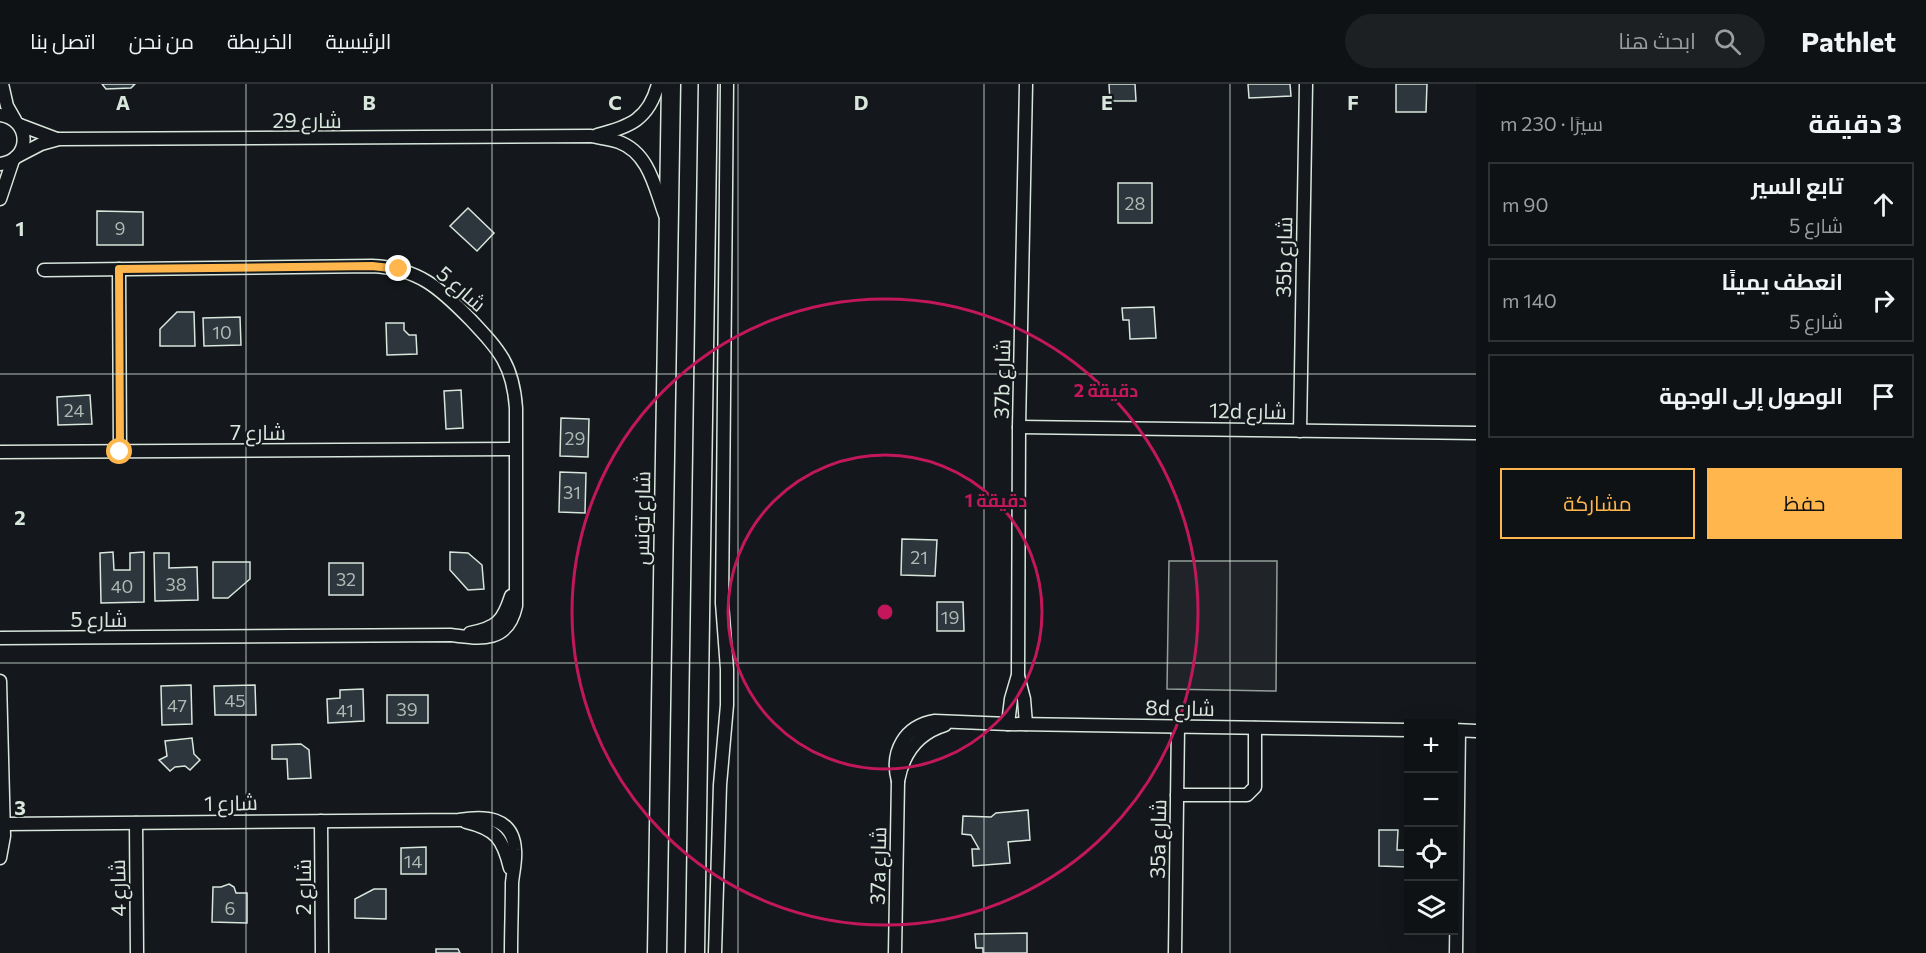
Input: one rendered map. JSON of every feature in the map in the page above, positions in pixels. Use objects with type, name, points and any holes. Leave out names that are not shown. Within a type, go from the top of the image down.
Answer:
[{"type":"main road","name":"شارع تونس","points":[[657,953],[671,84]]},
{"type":"main road","points":[[695,953],[708,84]]},
{"type":"street","points":[[0,199],[14,159],[23,146],[23,132],[5,98],[2,84]]},
{"type":"street","name":"شارع 29","points":[[591,136],[621,129],[634,122],[648,108],[658,84]]},
{"type":"street","points":[[715,953],[720,785],[728,705],[722,603],[726,84]]},
{"type":"street","name":"37b شارع","points":[[1026,84],[1019,427],[1018,675],[1024,699],[1026,724]]},
{"type":"street","name":"35b شارع","points":[[1300,430],[1306,84]]},
{"type":"street","name":"شارع 29","points":[[0,115],[9,116],[17,123],[58,139]]},
{"type":"street","name":"شارع 29","points":[[0,164],[41,144],[58,139],[591,136],[617,141],[639,155],[648,167],[668,225]]},
{"type":"street","name":"شارع 5","points":[[0,638],[451,635],[485,630],[498,622],[507,610],[515,584],[516,408],[513,382],[500,353],[437,287],[411,273],[394,268],[372,266],[44,270]]},
{"type":"street","points":[[119,269],[120,452]]},
{"type":"street","name":"12d شارع","points":[[1019,427],[1476,433]]},
{"type":"street","name":"شارع 7","points":[[0,452],[515,449]]},
{"type":"street","name":"37b شارع","points":[[1008,724],[1011,699],[1018,675]]},
{"type":"street","points":[[0,681],[4,836],[0,858]]},
{"type":"street","name":"8d شارع","points":[[910,739],[952,723],[1404,730]]},
{"type":"street","name":"35a شارع","points":[[1175,953],[1178,726]]},
{"type":"street","points":[[1177,795],[1247,795],[1255,787],[1255,728]]},
{"type":"street","points":[[1458,731],[1476,731]]},
{"type":"street","name":"37a شارع","points":[[895,953],[898,781],[896,758],[901,743],[910,739]]},
{"type":"street","points":[[1456,773],[1456,953]]},
{"type":"street","name":"شارع 1","points":[[3,824],[459,820],[480,825],[497,837],[507,854],[513,880],[511,953]]},
{"type":"street","name":"شارع 2","points":[[321,821],[322,953]]},
{"type":"street","name":"شارع 4","points":[[136,822],[137,953]]},
{"type":"shaded area","points":[[1169,561],[1277,561],[1276,691],[1167,689]]},
{"type":"building","points":[[102,84],[135,84],[131,88],[106,89]]},
{"type":"building","points":[[1109,84],[1135,84],[1136,101],[1110,101]]},
{"type":"building","points":[[1248,84],[1290,84],[1291,96],[1249,98]]},
{"type":"building","points":[[1396,84],[1427,84],[1426,112],[1396,112]]},
{"type":"building","points":[[1118,183],[1152,183],[1152,223],[1118,223]]},
{"type":"building","points":[[468,208],[494,233],[477,251],[450,226]]},
{"type":"building","points":[[97,211],[143,212],[143,245],[97,245]]},
{"type":"building","points":[[1154,307],[1156,338],[1130,339],[1129,320],[1123,320],[1122,308]]},
{"type":"building","points":[[177,312],[194,312],[195,346],[160,346],[160,329]]},
{"type":"building","points":[[240,317],[241,345],[204,346],[203,318]]},
{"type":"building","points":[[386,323],[404,323],[404,330],[409,335],[416,335],[417,354],[387,355]]},
{"type":"building","points":[[461,390],[463,428],[446,429],[444,391]]},
{"type":"building","points":[[90,395],[92,424],[58,425],[57,397]]},
{"type":"building","points":[[561,418],[589,419],[588,457],[560,456]]},
{"type":"building","points":[[560,472],[586,473],[585,513],[559,512]]},
{"type":"building","points":[[902,539],[937,540],[935,576],[901,575]]},
{"type":"building","points":[[113,552],[114,570],[130,570],[130,553],[144,552],[144,602],[101,603],[100,553]]},
{"type":"building","points":[[450,552],[468,553],[482,565],[484,589],[468,590],[450,570]]},
{"type":"building","points":[[154,553],[169,553],[169,568],[197,567],[198,600],[155,601]]},
{"type":"building","points":[[213,562],[250,562],[250,579],[228,598],[213,598]]},
{"type":"building","points":[[329,563],[363,563],[363,595],[329,595]]},
{"type":"building","points":[[937,602],[963,602],[964,631],[937,631]]},
{"type":"building","points":[[191,685],[192,724],[162,725],[161,686]]},
{"type":"building","points":[[255,685],[256,715],[215,715],[214,686]]},
{"type":"building","points":[[363,689],[364,721],[328,723],[327,699],[340,698],[340,690]]},
{"type":"building","points":[[387,695],[428,695],[428,723],[387,723]]},
{"type":"building","points":[[192,738],[194,754],[200,760],[190,770],[185,766],[175,767],[170,771],[159,760],[167,756],[165,741]]},
{"type":"building","points":[[301,744],[309,750],[311,778],[288,779],[287,759],[272,759],[272,745]]},
{"type":"building","points":[[1028,810],[1030,840],[1008,842],[1010,863],[973,866],[972,849],[979,849],[971,835],[962,834],[963,816],[991,817],[996,813]]},
{"type":"building","points":[[1379,830],[1398,830],[1397,850],[1404,850],[1404,867],[1379,866]]},
{"type":"building","points":[[426,847],[426,874],[401,874],[401,848]]},
{"type":"building","points":[[229,884],[234,887],[236,893],[247,893],[247,923],[212,922],[213,887]]},
{"type":"building","points":[[374,889],[386,889],[386,919],[355,918],[355,899]]},
{"type":"building","points":[[1027,933],[1027,953],[983,953],[983,948],[976,948],[975,934]]},
{"type":"building","points":[[436,949],[458,949],[460,953],[436,953]]},
{"type":"route","points":[[120,452],[119,269],[372,266],[399,269]]}]
